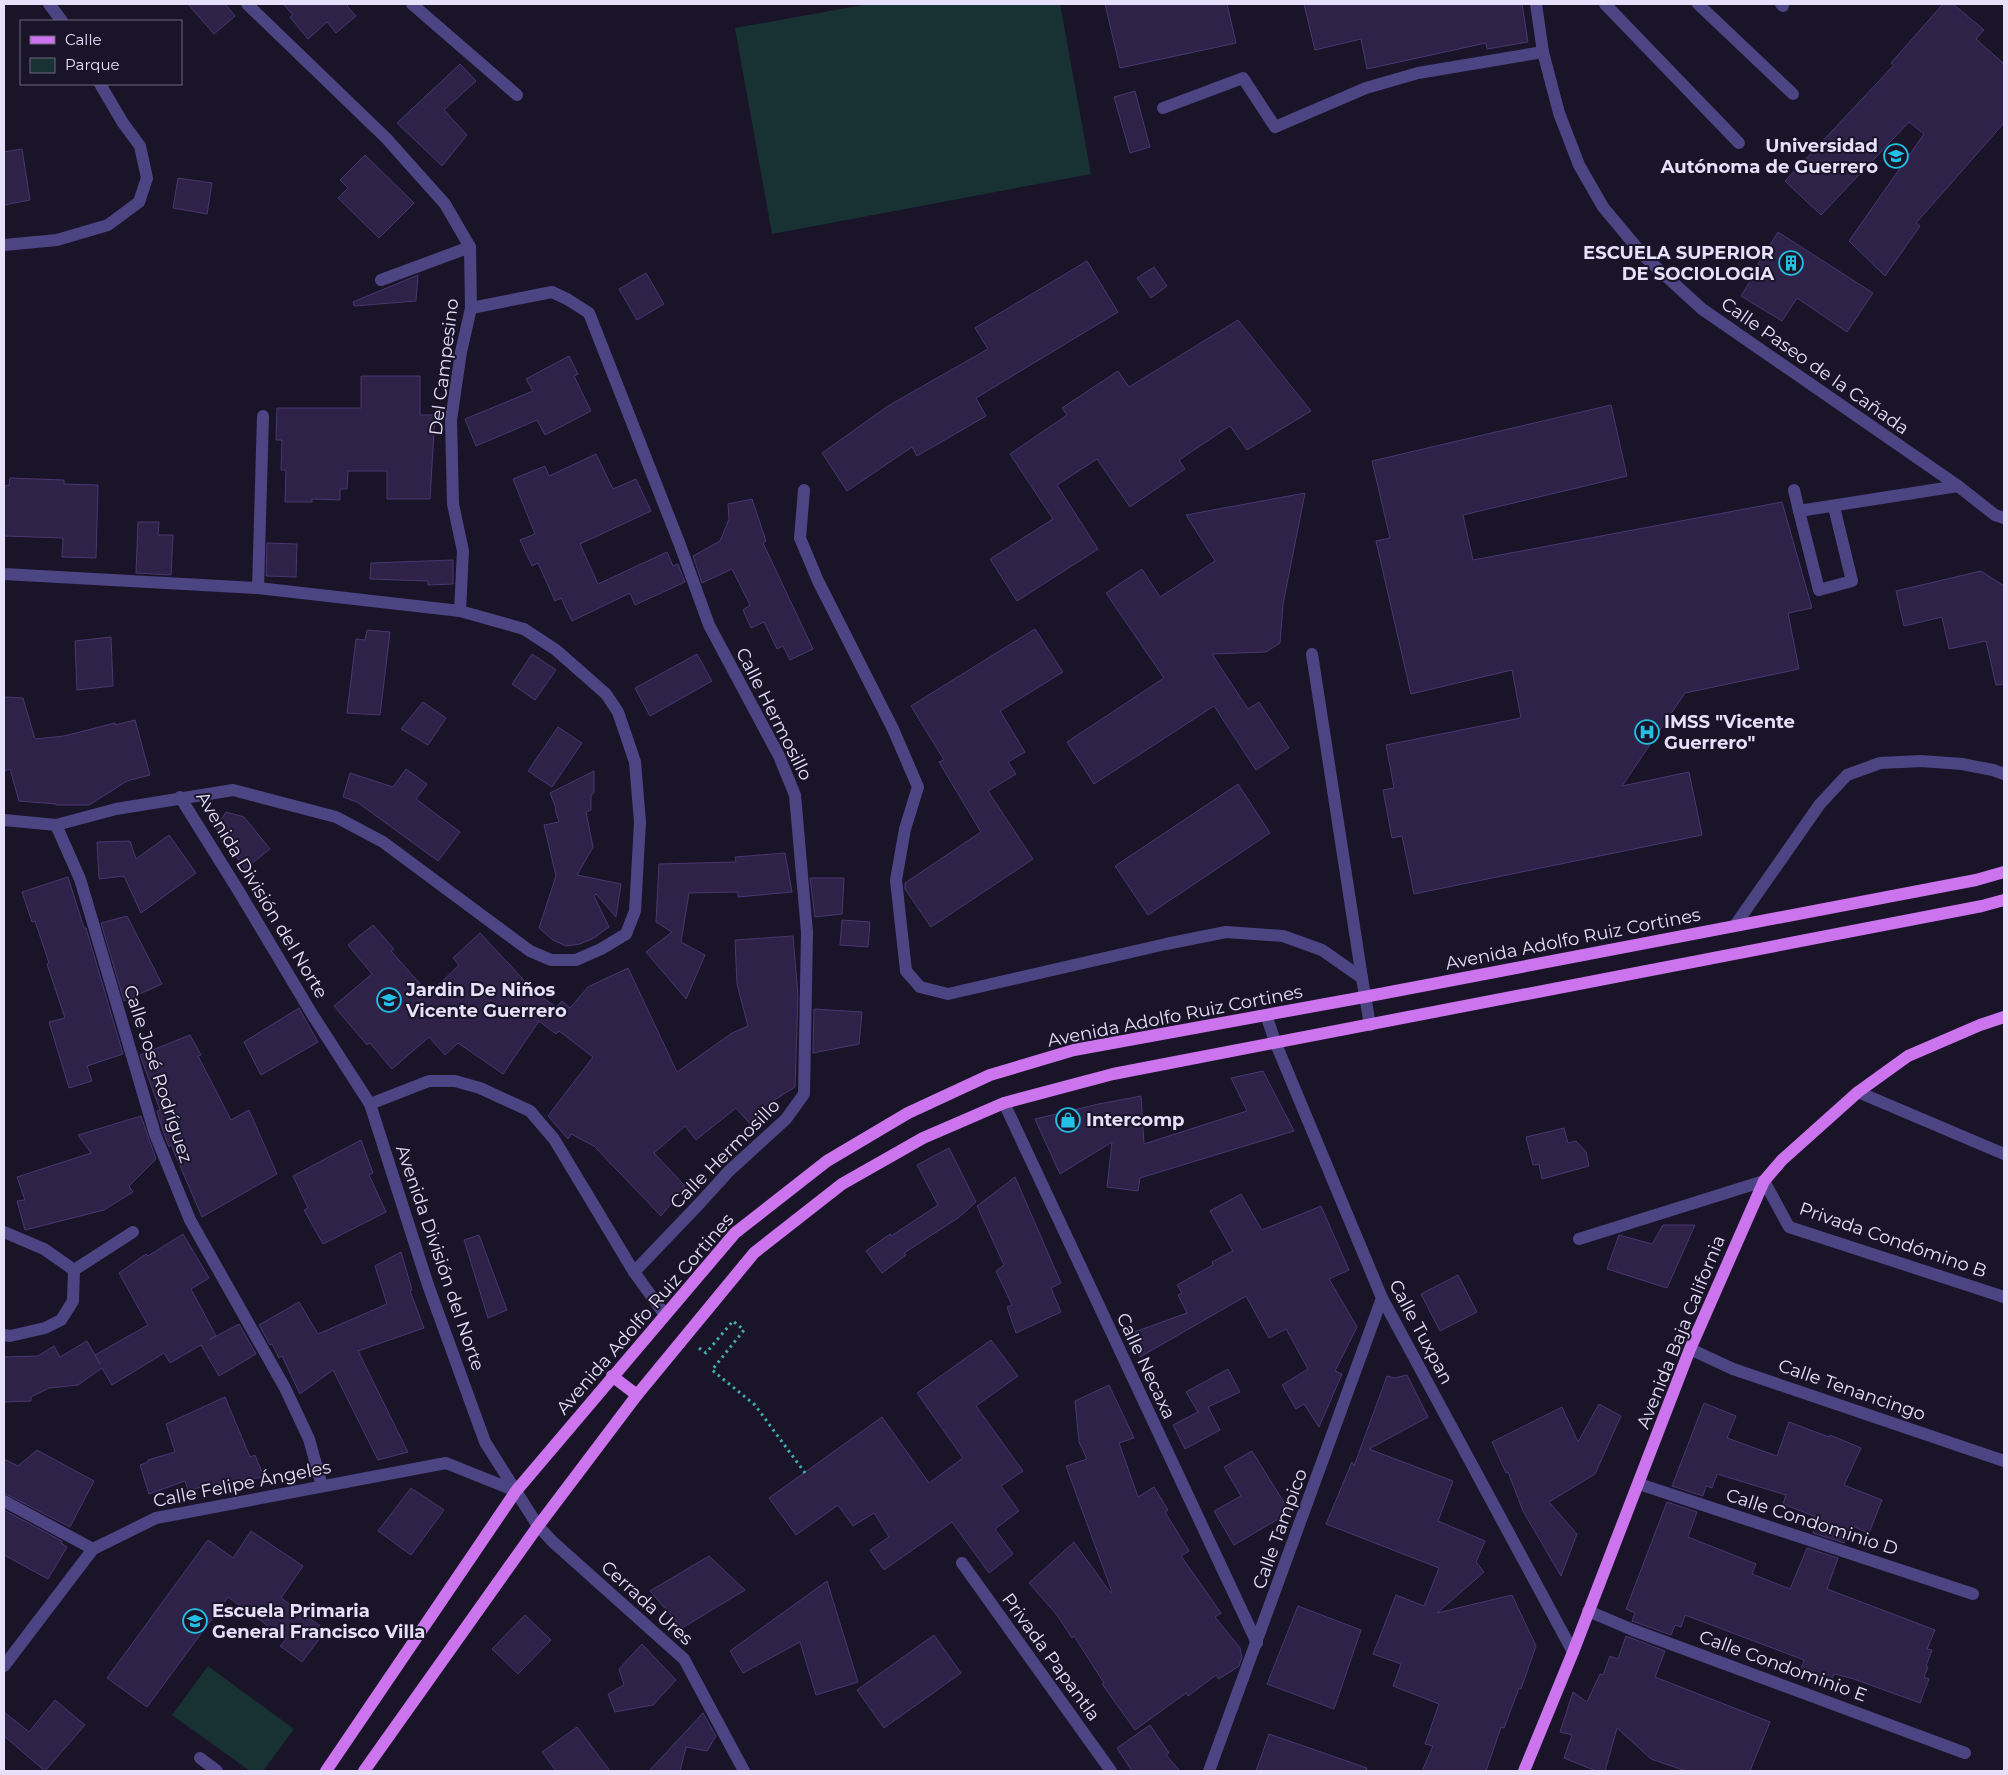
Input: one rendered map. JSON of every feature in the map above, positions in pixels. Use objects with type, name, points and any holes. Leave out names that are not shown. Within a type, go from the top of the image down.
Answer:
[{"type":"main road","name":"Avenida Adolfo Ruiz Cortines","points":[[326,1771],[516,1491],[735,1233],[827,1161],[908,1113],[990,1075],[1074,1050],[1364,997],[1736,924],[1976,880],[2004,872]]},
{"type":"main road","points":[[364,1771],[538,1526],[637,1395],[754,1253],[842,1184],[923,1138],[1004,1103],[1113,1074],[1276,1044],[1982,906],[2004,900]]},
{"type":"main road","name":"Avenida Baja California","points":[[1524,1771],[1573,1652],[1690,1349],[1764,1181],[1789,1154],[1858,1092],[1908,1056],[1980,1025],[2004,1017]]},
{"type":"main road","points":[[612,1376],[637,1395]]},
{"type":"street","points":[[49,4],[61,20]]},
{"type":"street","name":"Del Campesino","points":[[247,4],[386,138],[445,204],[470,247],[471,308],[451,420],[453,504],[463,551],[460,611]]},
{"type":"street","points":[[412,4],[516,95]]},
{"type":"street","name":"Calle Paseo de la Cañada","points":[[1536,4],[1543,52],[1558,112],[1579,165],[1603,207],[1644,256],[1702,309],[1958,486],[1995,515],[2004,518]]},
{"type":"street","points":[[1605,4],[1739,143]]},
{"type":"street","points":[[1698,4],[1792,94]]},
{"type":"street","points":[[1164,108],[1243,78],[1275,127],[1366,88],[1418,73],[1543,52]]},
{"type":"street","points":[[4,245],[56,240],[108,225],[139,202],[147,178],[140,146],[123,123],[101,85]]},
{"type":"street","points":[[380,280],[470,247]]},
{"type":"street","name":"Calle Hermosillo","points":[[471,308],[552,292],[589,313],[680,545],[709,625],[779,756],[796,796],[807,932],[804,1094],[786,1120],[729,1171],[634,1272]]},
{"type":"street","points":[[258,588],[263,416]]},
{"type":"street","points":[[1799,511],[1958,486]]},
{"type":"street","points":[[804,490],[800,538],[818,581],[894,729],[918,787],[905,829],[896,880],[906,971],[920,986],[948,994],[1226,932],[1283,936],[1322,950],[1362,978]]},
{"type":"street","points":[[1794,490],[1819,590],[1852,581],[1834,507]]},
{"type":"street","name":"Avenida División del Norte","points":[[4,574],[258,588],[460,611],[524,629],[556,650],[585,674],[606,694],[618,712],[635,762],[640,822],[634,911],[626,934],[601,949],[576,960],[551,960],[530,951],[383,842],[336,817],[233,790],[180,797],[312,1014],[370,1104],[428,1284],[484,1442],[538,1526]]},
{"type":"street","points":[[1312,654],[1364,997],[1370,1025]]},
{"type":"street","points":[[1736,924],[1820,804],[1847,775],[1880,763],[1920,761],[1962,764],[1994,770],[2004,774]]},
{"type":"street","points":[[4,820],[56,826],[116,809],[180,797]]},
{"type":"street","name":"Calle José Rodríguez","points":[[56,826],[80,879],[154,1134],[190,1220],[285,1388],[309,1439],[322,1486]]},
{"type":"street","name":"Calle Tuxpan","points":[[1266,1015],[1276,1044],[1382,1298],[1573,1652]]},
{"type":"street","points":[[370,1104],[429,1081],[455,1081],[480,1088],[530,1111],[554,1138],[634,1272],[665,1315]]},
{"type":"street","points":[[1858,1092],[2004,1154]]},
{"type":"street","name":"Calle Necaxa","points":[[1004,1103],[1257,1643]]},
{"type":"street","points":[[1579,1239],[1764,1181]]},
{"type":"street","name":"Privada Condómino B","points":[[1764,1181],[1789,1227],[2004,1297]]},
{"type":"street","points":[[4,1232],[44,1249],[74,1270]]},
{"type":"street","points":[[74,1270],[133,1232]]},
{"type":"street","points":[[4,1334],[10,1336],[45,1328],[61,1320],[73,1301],[74,1270]]},
{"type":"street","name":"Calle Tampico","points":[[1209,1771],[1382,1298]]},
{"type":"street","name":"Calle Tenancingo","points":[[1690,1349],[1733,1369],[2004,1460]]},
{"type":"street","name":"Calle Felipe Ángeles","points":[[4,1666],[93,1549],[156,1518],[446,1462],[516,1491]]},
{"type":"street","name":"Calle Condominio D","points":[[1639,1484],[1973,1594]]},
{"type":"street","points":[[4,1501],[93,1549]]},
{"type":"street","name":"Cerrada Ures","points":[[538,1526],[684,1659],[744,1771]]},
{"type":"street","name":"Privada Papantla","points":[[962,1563],[1111,1771]]},
{"type":"street","name":"Calle Condominio E","points":[[1588,1611],[1642,1633],[1966,1752]]},
{"type":"street","points":[[200,1758],[216,1771]]},
{"type":"path","points":[[684,1338],[706,1353],[733,1321],[744,1330],[712,1370],[755,1405],[805,1473]]},
{"type":"green space","points":[[868,4],[1060,4],[1091,174],[772,234],[735,28]]},
{"type":"green space","points":[[208,1666],[294,1729],[263,1771],[250,1771],[172,1715]]},
{"type":"building","points":[[188,4],[225,4],[235,16],[214,34]]},
{"type":"building","points":[[283,4],[349,4],[347,6],[356,16],[336,33],[327,22],[308,39],[290,17],[293,15]]},
{"type":"building","points":[[1105,4],[1227,4],[1236,43],[1120,68]]},
{"type":"building","points":[[1304,4],[1522,4],[1528,42],[1487,49],[1486,43],[1367,69],[1361,39],[1315,50]]},
{"type":"building","points":[[1943,4],[1953,4],[1984,30],[1976,39],[2004,64],[2004,123],[1916,223],[1920,226],[1885,276],[1849,241],[1924,134],[1909,122],[1821,215],[1785,181],[1894,65],[1891,63]]},
{"type":"building","points":[[460,64],[476,81],[444,110],[467,135],[442,166],[397,123]]},
{"type":"building","points":[[1135,91],[1150,147],[1130,153],[1114,97]]},
{"type":"building","points":[[22,149],[30,200],[4,205],[4,152]]},
{"type":"building","points":[[365,155],[414,203],[379,238],[338,198],[348,188],[340,180]]},
{"type":"building","points":[[178,178],[212,183],[207,214],[173,208]]},
{"type":"building","points":[[1778,232],[1873,293],[1847,332],[1797,298],[1782,321],[1741,296]]},
{"type":"building","points":[[1087,261],[1118,312],[976,398],[986,416],[917,456],[912,447],[847,491],[822,453],[888,406],[988,349],[975,328]]},
{"type":"building","points":[[1154,267],[1167,286],[1151,298],[1137,278]]},
{"type":"building","points":[[646,273],[664,304],[637,320],[619,289]]},
{"type":"building","points":[[418,275],[416,301],[354,306],[353,302]]},
{"type":"building","points":[[1238,320],[1311,411],[1247,450],[1230,426],[1179,460],[1185,469],[1130,507],[1097,459],[1057,485],[1098,549],[1017,601],[990,559],[1053,519],[1010,454],[1067,415],[1062,408],[1118,371],[1129,387]]},
{"type":"building","points":[[569,356],[578,374],[574,376],[591,411],[545,435],[537,420],[476,446],[465,419],[533,391],[526,379]]},
{"type":"building","points":[[361,376],[420,376],[420,415],[435,415],[430,499],[387,499],[387,471],[348,471],[347,489],[340,489],[340,500],[312,499],[312,502],[285,502],[286,470],[281,470],[282,440],[276,440],[277,408],[361,408]]},
{"type":"building","points":[[1611,405],[1627,476],[1463,515],[1473,560],[1782,502],[1812,608],[1788,613],[1799,669],[1685,693],[1622,786],[1689,772],[1702,835],[1414,894],[1402,836],[1392,838],[1383,790],[1394,788],[1386,745],[1521,718],[1512,670],[1411,694],[1376,541],[1390,538],[1372,461]]},
{"type":"building","points":[[596,454],[613,489],[636,479],[651,511],[580,544],[598,584],[667,552],[673,566],[678,564],[685,582],[635,605],[630,593],[572,621],[561,598],[555,601],[538,563],[532,566],[520,540],[535,534],[513,479],[545,466],[549,476]]},
{"type":"building","points":[[10,478],[64,480],[64,484],[98,485],[96,558],[62,557],[63,538],[4,536],[4,485],[9,486]]},
{"type":"building","points":[[1305,493],[1283,604],[1280,643],[1266,652],[1212,654],[1248,709],[1259,702],[1289,748],[1256,770],[1214,706],[1094,784],[1067,742],[1164,678],[1106,593],[1142,569],[1160,597],[1215,561],[1186,515]]},
{"type":"building","points":[[752,499],[766,541],[763,543],[813,649],[790,660],[783,646],[777,649],[764,622],[751,628],[743,610],[750,605],[732,569],[702,583],[693,556],[720,541],[729,519],[728,504]]},
{"type":"building","points":[[138,522],[159,522],[158,535],[173,535],[171,575],[136,573]]},
{"type":"building","points":[[267,543],[297,544],[296,577],[266,576]]},
{"type":"building","points":[[453,560],[453,584],[428,585],[428,581],[370,579],[371,563]]},
{"type":"building","points":[[1981,571],[2004,586],[2004,684],[1996,685],[1986,641],[1949,649],[1942,617],[1904,626],[1896,591]]},
{"type":"building","points":[[1035,629],[1063,672],[1000,711],[1025,752],[1008,762],[1016,774],[988,791],[1033,859],[931,927],[905,889],[905,883],[981,832],[939,762],[944,760],[911,706]]},
{"type":"building","points":[[367,630],[390,632],[380,715],[347,713],[356,639],[365,640]]},
{"type":"building","points":[[111,637],[113,686],[77,690],[75,641]]},
{"type":"building","points":[[532,654],[556,670],[535,700],[512,684]]},
{"type":"building","points":[[697,654],[712,681],[650,716],[635,688]]},
{"type":"building","points":[[4,697],[23,698],[35,739],[64,736],[135,720],[150,775],[127,781],[89,805],[56,805],[19,801],[10,769],[4,771]]},
{"type":"building","points":[[423,702],[446,718],[428,745],[401,729]]},
{"type":"building","points":[[558,727],[582,743],[552,787],[528,771]]},
{"type":"building","points":[[406,769],[427,784],[416,799],[460,832],[438,861],[357,802],[343,797],[350,773],[393,787]]},
{"type":"building","points":[[594,771],[594,793],[591,795],[591,810],[586,812],[593,847],[577,875],[621,884],[616,917],[596,894],[594,896],[609,927],[594,938],[580,944],[566,946],[553,940],[539,928],[556,876],[544,825],[559,822],[550,793]]},
{"type":"building","points":[[1238,784],[1270,833],[1148,915],[1115,866]]},
{"type":"building","points":[[226,812],[244,817],[270,849],[245,869],[216,828]]},
{"type":"building","points":[[169,835],[196,873],[141,913],[124,876],[99,879],[97,842],[130,841],[136,859]]},
{"type":"building","points":[[785,853],[792,892],[738,897],[738,892],[689,893],[681,942],[705,955],[686,999],[646,952],[672,932],[656,922],[659,864],[736,862],[735,857]]},
{"type":"building","points":[[68,877],[84,928],[86,928],[123,1054],[87,1066],[92,1081],[69,1088],[49,1022],[65,1018],[35,921],[32,922],[22,892]]},
{"type":"building","points":[[810,878],[844,878],[842,914],[815,917]]},
{"type":"building","points":[[127,916],[162,984],[124,1001],[101,923]]},
{"type":"building","points":[[842,920],[870,922],[868,947],[840,945]]},
{"type":"building","points":[[373,925],[394,949],[391,951],[429,994],[459,965],[453,958],[480,933],[535,992],[556,1007],[562,1001],[570,1008],[588,987],[628,968],[677,1072],[732,1033],[748,1026],[737,984],[735,940],[793,936],[798,996],[795,1087],[771,1102],[774,1106],[751,1125],[736,1108],[696,1140],[685,1126],[654,1153],[685,1186],[661,1216],[594,1146],[571,1134],[568,1139],[548,1116],[593,1057],[559,1031],[556,1034],[539,1021],[503,1074],[458,1043],[445,1055],[429,1037],[392,1069],[370,1043],[367,1045],[334,1006],[372,974],[348,945]]},
{"type":"building","points":[[299,1008],[318,1042],[261,1075],[244,1042]]},
{"type":"building","points":[[814,1009],[862,1012],[859,1044],[813,1053]]},
{"type":"building","points":[[190,1035],[201,1055],[198,1056],[231,1120],[249,1110],[277,1174],[202,1217],[171,1145],[169,1147],[157,1111],[160,1110],[140,1055]]},
{"type":"building","points":[[1263,1071],[1294,1131],[1140,1178],[1138,1191],[1107,1187],[1112,1142],[1060,1174],[1035,1119],[1141,1096],[1144,1144],[1247,1111],[1231,1078]]},
{"type":"building","points":[[141,1116],[156,1159],[129,1186],[133,1192],[104,1210],[25,1230],[17,1201],[25,1200],[17,1177],[91,1153],[78,1135]]},
{"type":"building","points":[[1564,1128],[1568,1143],[1576,1141],[1586,1152],[1589,1166],[1542,1179],[1539,1164],[1533,1165],[1526,1137]]},
{"type":"building","points":[[361,1140],[373,1173],[369,1175],[386,1212],[323,1244],[304,1210],[308,1208],[293,1176]]},
{"type":"building","points":[[949,1148],[976,1202],[958,1218],[904,1253],[906,1255],[882,1273],[866,1251],[938,1205],[917,1165]]},
{"type":"building","points":[[1015,1177],[1061,1283],[1051,1288],[1061,1312],[1016,1333],[1007,1307],[1012,1305],[996,1271],[1004,1265],[977,1206]]},
{"type":"building","points":[[1241,1194],[1262,1230],[1321,1206],[1349,1270],[1329,1279],[1357,1327],[1335,1371],[1342,1374],[1319,1427],[1304,1404],[1296,1409],[1282,1385],[1308,1369],[1286,1329],[1269,1338],[1246,1296],[1140,1357],[1129,1334],[1187,1313],[1178,1295],[1182,1293],[1177,1285],[1213,1265],[1212,1262],[1233,1251],[1210,1211]]},
{"type":"building","points":[[1663,1225],[1695,1225],[1667,1288],[1607,1269],[1619,1235],[1652,1244]]},
{"type":"building","points":[[183,1234],[209,1278],[191,1289],[216,1336],[209,1340],[239,1324],[256,1354],[219,1376],[201,1345],[170,1363],[164,1353],[112,1385],[102,1368],[78,1385],[49,1388],[31,1397],[31,1401],[4,1402],[4,1357],[38,1356],[54,1346],[60,1357],[87,1341],[100,1364],[95,1355],[148,1325],[119,1273],[146,1254],[148,1256]]},
{"type":"building","points":[[479,1235],[507,1310],[488,1318],[464,1240]]},
{"type":"building","points":[[401,1252],[412,1290],[410,1291],[424,1328],[358,1351],[408,1452],[378,1460],[333,1370],[300,1394],[282,1356],[279,1358],[259,1325],[299,1302],[318,1334],[387,1304],[375,1266]]},
{"type":"building","points":[[1458,1275],[1477,1312],[1440,1331],[1421,1294]]},
{"type":"building","points":[[991,1340],[1018,1376],[976,1406],[1023,1471],[1001,1486],[1019,1511],[995,1529],[1013,1554],[989,1573],[952,1522],[884,1570],[870,1550],[889,1537],[874,1513],[853,1526],[838,1505],[796,1535],[769,1498],[882,1417],[929,1483],[963,1458],[917,1393]]},
{"type":"building","points":[[1228,1369],[1240,1392],[1208,1407],[1220,1430],[1185,1449],[1173,1425],[1198,1412],[1186,1392]]},
{"type":"building","points":[[1407,1375],[1428,1417],[1369,1449],[1453,1481],[1438,1521],[1485,1541],[1476,1562],[1484,1572],[1437,1613],[1512,1595],[1536,1646],[1521,1689],[1519,1688],[1504,1728],[1501,1727],[1486,1771],[1422,1771],[1433,1746],[1425,1744],[1439,1704],[1393,1686],[1401,1664],[1373,1654],[1396,1595],[1424,1606],[1439,1568],[1326,1524],[1352,1462],[1354,1466],[1387,1376],[1395,1378]]},
{"type":"building","points":[[1109,1385],[1134,1438],[1119,1443],[1138,1497],[1154,1487],[1168,1510],[1165,1512],[1189,1551],[1181,1556],[1221,1613],[1215,1617],[1240,1648],[1242,1657],[1239,1666],[1219,1679],[1216,1675],[1188,1696],[1186,1693],[1135,1730],[1102,1684],[1104,1683],[1074,1636],[1072,1638],[1057,1615],[1029,1583],[1074,1542],[1110,1592],[1112,1592],[1066,1466],[1087,1459],[1079,1442],[1075,1401]]},
{"type":"building","points":[[225,1397],[250,1457],[255,1455],[264,1477],[188,1490],[185,1481],[149,1494],[140,1465],[148,1462],[148,1460],[175,1452],[166,1424]]},
{"type":"building","points":[[1704,1403],[1736,1416],[1727,1438],[1777,1456],[1789,1422],[1829,1437],[1830,1435],[1861,1448],[1844,1485],[1882,1500],[1869,1533],[1852,1526],[1844,1543],[1813,1533],[1819,1518],[1783,1504],[1786,1495],[1717,1474],[1712,1488],[1706,1486],[1703,1496],[1672,1486]]},
{"type":"building","points":[[1599,1404],[1621,1416],[1595,1474],[1549,1502],[1577,1534],[1561,1576],[1523,1511],[1508,1472],[1506,1473],[1492,1442],[1562,1407],[1578,1442]]},
{"type":"building","points":[[37,1450],[94,1481],[70,1527],[4,1493],[4,1459],[18,1466]]},
{"type":"building","points":[[1252,1451],[1290,1512],[1234,1545],[1214,1511],[1241,1496],[1224,1467]]},
{"type":"building","points":[[411,1488],[444,1510],[411,1555],[378,1531]]},
{"type":"building","points":[[1667,1502],[1697,1512],[1688,1537],[1756,1564],[1752,1574],[1790,1589],[1807,1548],[1838,1558],[1827,1589],[1935,1630],[1927,1649],[1932,1650],[1924,1677],[1929,1679],[1920,1703],[1851,1678],[1834,1674],[1831,1682],[1800,1671],[1804,1660],[1685,1615],[1681,1627],[1675,1625],[1671,1635],[1632,1621],[1635,1613],[1626,1609]]},
{"type":"building","points":[[4,1510],[62,1541],[61,1543],[67,1547],[48,1579],[4,1555]]},
{"type":"building","points":[[251,1531],[303,1566],[281,1598],[326,1630],[302,1662],[280,1646],[286,1639],[228,1597],[147,1707],[107,1678],[208,1540],[233,1558]]},
{"type":"building","points":[[709,1556],[745,1590],[682,1628],[650,1591]]},
{"type":"building","points":[[827,1581],[858,1682],[816,1695],[800,1642],[743,1673],[730,1651]]},
{"type":"building","points":[[1298,1606],[1361,1630],[1334,1709],[1267,1684]]},
{"type":"building","points":[[525,1615],[551,1640],[518,1674],[492,1649]]},
{"type":"building","points":[[934,1635],[961,1673],[884,1728],[857,1690]]},
{"type":"building","points":[[1626,1636],[1665,1651],[1655,1677],[1770,1722],[1750,1771],[1686,1771],[1651,1759],[1617,1728],[1605,1771],[1596,1771],[1564,1758],[1572,1735],[1560,1732],[1573,1692],[1587,1702],[1600,1674],[1603,1675],[1610,1656],[1618,1659]]},
{"type":"building","points":[[642,1644],[676,1680],[653,1705],[615,1712],[608,1694],[624,1685],[619,1669]]},
{"type":"building","points":[[55,1700],[85,1725],[45,1771],[4,1736],[4,1712],[29,1732]]},
{"type":"building","points":[[703,1713],[716,1736],[707,1751],[686,1747],[680,1771],[649,1771]]},
{"type":"building","points":[[1150,1725],[1169,1753],[1166,1755],[1180,1771],[1132,1771],[1117,1748]]},
{"type":"building","points":[[577,1727],[610,1771],[556,1771],[542,1752]]},
{"type":"building","points":[[1269,1734],[1367,1768],[1366,1771],[1256,1771]]},
{"type":"place","name":"Universidad Autónoma de Guerrero","points":[[1896,156]]},
{"type":"place","name":"ESCUELA SUPERIOR DE SOCIOLOGIA","points":[[1791,263]]},
{"type":"place","name":"IMSS \"Vicente Guerrero\"","points":[[1647,732]]},
{"type":"place","name":"Jardin De Niños Vicente Guerrero","points":[[389,1000]]},
{"type":"place","name":"Intercomp","points":[[1068,1120]]},
{"type":"place","name":"Escuela Primaria General Francisco Villa","points":[[195,1621]]}]
